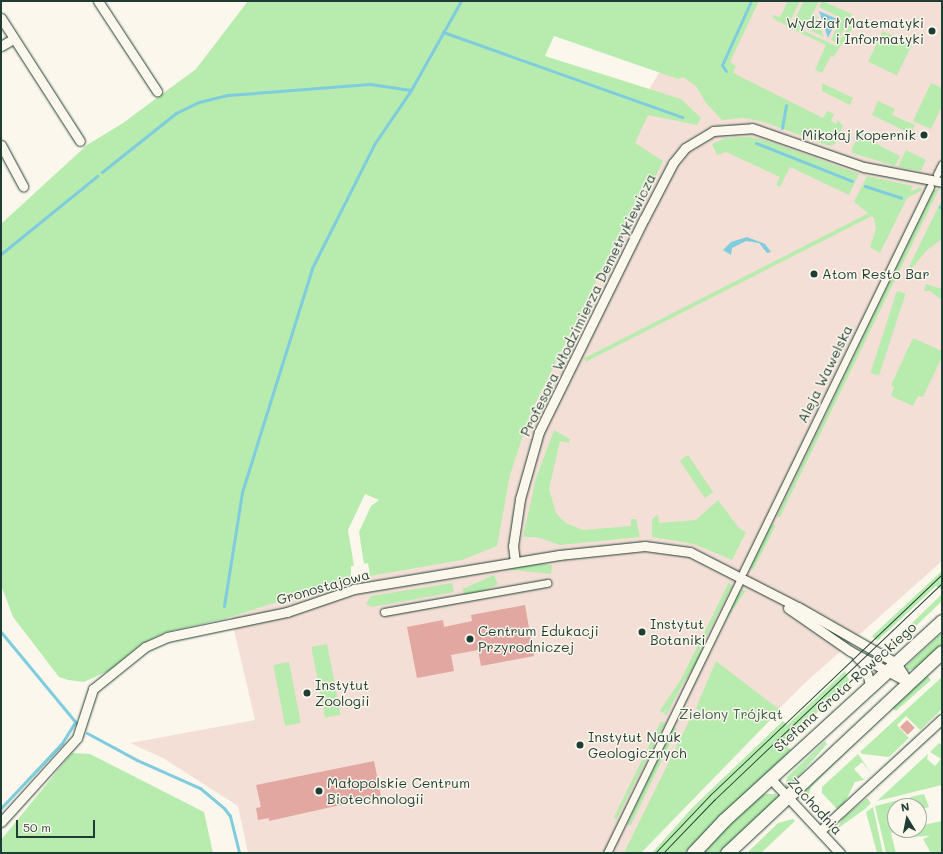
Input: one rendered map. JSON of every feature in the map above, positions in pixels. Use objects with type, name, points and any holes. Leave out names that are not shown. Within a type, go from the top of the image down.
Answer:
[{"type":"main road","name":"Stefana Grota-Roweckiego","points":[[693,853],[770,778],[942,621]]},
{"type":"main road","points":[[727,853],[942,652]]},
{"type":"street","points":[[98,1],[157,91]]},
{"type":"street","points":[[1,18],[80,142]]},
{"type":"street","points":[[1,46],[13,39]]},
{"type":"street","name":"Profesora Włodzimierza Demetrykiewicza","points":[[516,562],[513,546],[520,499],[544,420],[673,163],[695,141],[713,132],[752,128],[864,167],[942,182]]},
{"type":"street","points":[[1,145],[23,186]]},
{"type":"street","points":[[937,174],[942,164]]},
{"type":"street","name":"Aleja Wawelska","points":[[743,572],[930,187]]},
{"type":"street","name":"Gronostajowa","points":[[1,822],[77,738],[93,688],[145,647],[167,637],[287,612],[354,589],[516,562],[623,548],[665,547],[707,559],[777,598],[893,667],[909,683]]},
{"type":"street","points":[[607,853],[739,582]]},
{"type":"street","points":[[384,612],[547,583]]},
{"type":"street","name":"Gronostajowa","points":[[777,598],[850,650],[864,664],[871,687]]},
{"type":"street","name":"Gronostajowa","points":[[850,650],[893,667]]},
{"type":"street","points":[[820,831],[942,719]]},
{"type":"street","name":"Zachodnia","points":[[770,778],[840,853]]},
{"type":"shaded area","points":[[703,1],[942,1],[942,561],[805,683],[633,853],[248,853],[238,806],[163,758],[130,743],[255,720],[231,617],[343,580],[462,560],[648,91]]},
{"type":"green space","points":[[248,1],[759,1],[730,62],[736,66],[733,73],[823,118],[827,111],[834,114],[831,121],[836,124],[838,120],[843,126],[835,144],[829,146],[764,122],[743,118],[722,120],[706,103],[696,86],[683,77],[678,79],[554,36],[545,56],[681,99],[701,118],[697,125],[648,115],[635,143],[663,161],[651,186],[640,195],[631,211],[530,414],[510,475],[497,546],[462,560],[370,576],[368,563],[364,564],[359,532],[371,506],[379,500],[365,494],[348,530],[354,566],[351,566],[351,579],[224,619],[166,632],[141,644],[110,670],[84,682],[68,680],[59,677],[13,617],[1,585],[1,224],[87,145],[123,123],[196,69]]},
{"type":"green space","points":[[788,1],[800,1],[788,26],[775,20],[772,15],[780,17]]},
{"type":"green space","points":[[804,1],[819,1],[804,31],[836,46],[822,73],[815,70],[826,45],[790,28]]},
{"type":"green space","points":[[822,1],[852,14],[837,43],[831,40],[841,18],[819,7]]},
{"type":"green space","points":[[816,14],[824,37],[808,29]]},
{"type":"green space","points":[[854,19],[857,21],[833,57],[830,55]]},
{"type":"green space","points":[[883,31],[912,45],[897,76],[868,62]]},
{"type":"green space","points":[[822,83],[853,98],[850,105],[822,91]]},
{"type":"green space","points":[[931,83],[942,88],[942,106],[931,129],[913,121]]},
{"type":"green space","points":[[878,101],[895,109],[892,115],[915,125],[911,134],[872,115]]},
{"type":"green space","points":[[860,133],[864,133],[865,138],[900,156],[895,166],[852,153],[852,148]]},
{"type":"green space","points":[[750,137],[771,142],[859,174],[849,195],[790,167],[780,187],[776,185],[780,177],[726,152],[717,155],[712,144],[726,138]]},
{"type":"green space","points":[[906,150],[926,160],[921,171],[898,167]]},
{"type":"green space","points":[[867,176],[913,186],[880,253],[870,247],[876,229],[874,218],[854,202]]},
{"type":"green space","points":[[920,187],[922,191],[586,362],[584,358]]},
{"type":"green space","points":[[939,189],[780,517],[777,516],[934,190]]},
{"type":"green space","points":[[942,199],[942,239],[927,250],[912,268],[909,267]]},
{"type":"green space","points":[[926,284],[942,289],[942,300],[930,291],[924,291]]},
{"type":"green space","points":[[897,291],[906,294],[879,376],[870,373]]},
{"type":"green space","points":[[913,338],[942,351],[942,357],[923,397],[918,396],[913,406],[891,396],[894,387],[891,385]]},
{"type":"green space","points":[[554,430],[570,439],[569,443],[560,441],[549,489],[556,513],[566,523],[583,530],[631,526],[631,519],[636,519],[640,537],[560,545],[536,537],[523,537],[536,478]]},
{"type":"green space","points":[[688,455],[713,492],[705,498],[680,461]]},
{"type":"green space","points":[[718,500],[739,528],[746,532],[732,560],[694,544],[652,537],[652,520],[655,516],[658,515],[659,523],[696,520]]},
{"type":"green space","points":[[772,524],[776,526],[753,569],[750,568]]},
{"type":"green space","points":[[500,560],[552,565],[551,574],[499,569]]},
{"type":"green space","points":[[942,571],[942,590],[936,586],[877,641],[872,636]]},
{"type":"green space","points":[[494,575],[498,584],[466,598],[462,589]]},
{"type":"green space","points":[[729,582],[732,586],[666,716],[664,714]]},
{"type":"green space","points":[[452,583],[454,592],[372,607],[366,604],[371,596]]},
{"type":"green space","points":[[742,589],[745,591],[663,713],[660,711]]},
{"type":"green space","points":[[942,594],[942,601],[895,646],[886,648]]},
{"type":"green space","points":[[942,633],[942,645],[916,668],[906,671],[907,665]]},
{"type":"green space","points":[[327,644],[341,715],[325,718],[311,647]]},
{"type":"green space","name":"Zielony Trójkąt","points":[[716,661],[780,710],[641,853],[624,853],[692,715],[695,717],[699,710],[696,708]]},
{"type":"green space","points":[[289,662],[301,723],[285,726],[273,665]]},
{"type":"green space","points":[[845,671],[852,687],[813,716],[797,732],[788,747],[791,750],[684,853],[652,853],[693,807],[783,721],[787,725]]},
{"type":"green space","points":[[927,675],[931,680],[896,711],[892,708]]},
{"type":"green space","points":[[942,677],[942,709],[920,730],[906,716],[897,725],[909,738],[889,757],[862,754],[860,752]]},
{"type":"green space","points":[[880,718],[811,787],[807,801],[805,791],[809,786]]},
{"type":"green space","points":[[661,721],[665,723],[616,820],[614,817]]},
{"type":"green space","points":[[673,727],[677,729],[631,825],[627,825]]},
{"type":"green space","points":[[825,741],[827,744],[790,786],[785,786],[787,777]]},
{"type":"green space","points":[[939,743],[942,745],[942,785],[877,801],[928,754],[927,759],[935,766],[941,759],[930,752]]},
{"type":"green space","points":[[72,753],[90,754],[204,812],[213,853],[1,853],[1,840]]},
{"type":"green space","points":[[858,754],[871,773],[862,762],[854,769],[864,780],[855,782],[845,802],[837,809],[822,793],[822,787]]},
{"type":"green space","points":[[765,794],[776,794],[777,798],[719,853],[700,853],[757,798]]},
{"type":"green space","points":[[924,794],[926,798],[910,798]]},
{"type":"green space","points":[[867,798],[871,803],[837,829],[843,818]]},
{"type":"green space","points":[[887,803],[887,838],[892,838],[896,853],[886,853],[875,806]]},
{"type":"green space","points":[[873,807],[883,853],[877,853],[866,812]]},
{"type":"green space","points":[[793,819],[795,821],[761,853],[747,853],[778,823]]},
{"type":"green space","points":[[942,821],[942,853],[931,853],[923,839],[930,836],[927,836],[927,824]]},
{"type":"water","points":[[819,11],[837,19],[828,38]]},
{"type":"water","points":[[747,237],[765,244],[771,252],[767,253],[759,243],[746,241],[732,248],[731,255],[723,250],[731,242]]},
{"type":"building","name":"Centrum Edukacji Przyrodniczej","points":[[525,605],[534,656],[481,666],[478,650],[451,655],[454,671],[417,678],[407,627],[443,620],[444,627],[472,621],[471,615]]},
{"type":"building","points":[[907,720],[915,728],[908,735],[900,727]]},
{"type":"building","name":"Małopolskie Centrum Biotechnologii","points":[[374,761],[381,796],[269,821],[269,818],[258,820],[256,808],[261,807],[256,785]]},
{"type":"waterway","points":[[224,606],[242,492],[312,268],[375,143],[411,90],[461,1]]},
{"type":"waterway","points":[[726,71],[722,65],[751,1]]},
{"type":"waterway","points":[[443,32],[682,117]]},
{"type":"waterway","points":[[102,172],[176,113],[199,102],[228,95],[370,84],[411,90]]},
{"type":"waterway","points":[[782,128],[786,105]]},
{"type":"waterway","points":[[756,143],[852,181]]},
{"type":"waterway","points":[[1,254],[97,176]]},
{"type":"waterway","points":[[865,186],[901,198]]},
{"type":"waterway","points":[[1,632],[78,725]]},
{"type":"waterway","points":[[1,808],[62,743],[75,722]]},
{"type":"waterway","points":[[87,733],[137,760],[200,788],[224,808],[230,816],[239,853]]},
{"type":"tram line","points":[[655,853],[710,795],[942,574]]},
{"type":"tram line","points":[[663,853],[714,800],[942,583]]},
{"type":"place","name":"Wydział Matematyki i Informatyki","points":[[932,31]]},
{"type":"place","name":"Mikołaj Kopernik","points":[[924,135]]},
{"type":"place","name":"Atom Resto Bar","points":[[814,274]]},
{"type":"place","name":"Instytut Botaniki","points":[[642,632]]},
{"type":"place","name":"Centrum Edukacji Przyrodniczej","points":[[470,639]]},
{"type":"place","name":"Instytut Zoologii","points":[[307,693]]},
{"type":"place","name":"Instytut Nauk Geologicznych","points":[[580,745]]},
{"type":"place","name":"Małopolskie Centrum Biotechnologii","points":[[319,791]]}]
